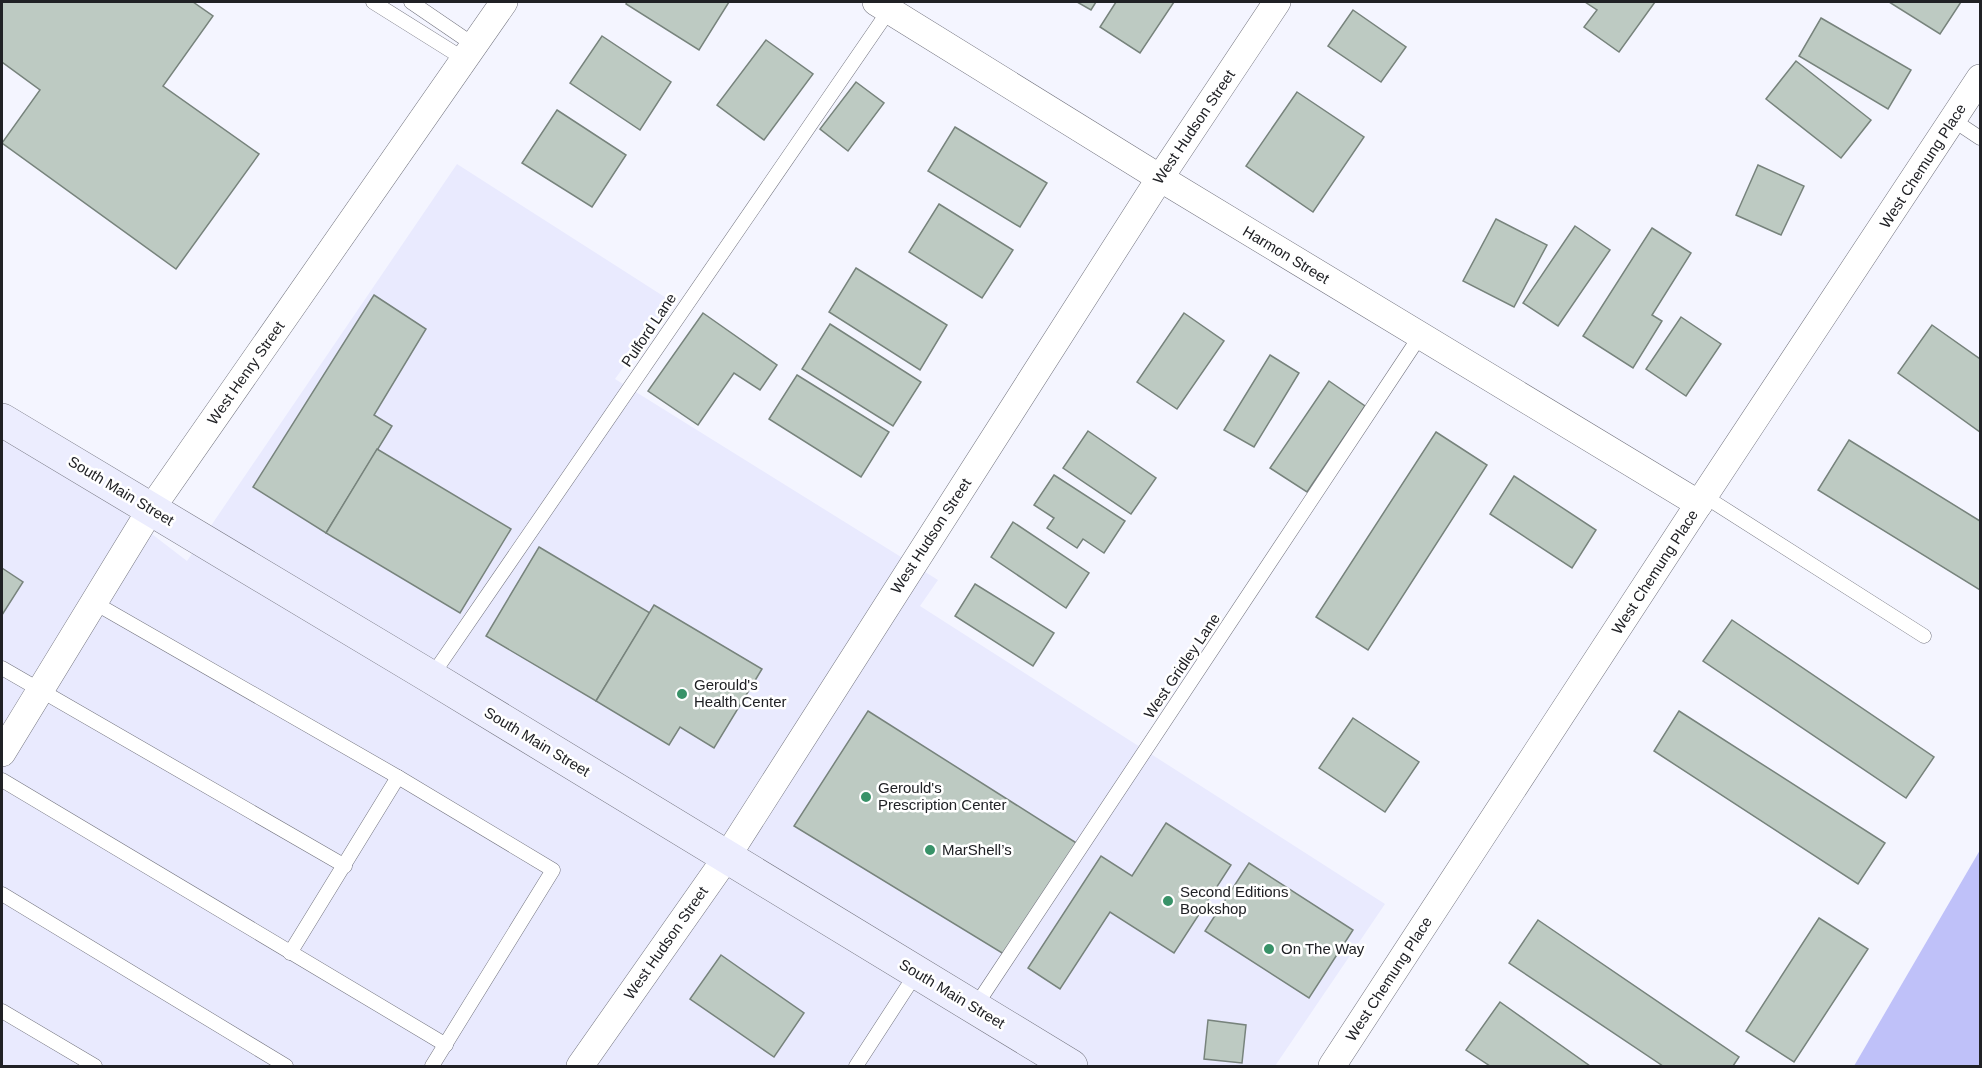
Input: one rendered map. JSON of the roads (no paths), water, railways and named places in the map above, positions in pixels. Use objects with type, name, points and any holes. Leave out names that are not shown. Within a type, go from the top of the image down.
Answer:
[{"type":"main road","name":"South Main Street","points":[[2,420],[431,677],[1071,1066]]},
{"type":"street","name":"West Henry Street","points":[[2,753],[151,509],[504,2]]},
{"type":"street","name":"West Hudson Street","points":[[580,1066],[726,858],[1160,178],[1277,2]]},
{"type":"street","name":"Harmon Street","points":[[887,4],[1160,178],[1420,336],[1702,500]]},
{"type":"street","name":"West Chemung Place","points":[[1332,1066],[1980,78]]},
{"type":"lane","points":[[373,2],[469,52]]},
{"type":"lane","points":[[411,2],[469,52]]},
{"type":"lane","name":"Pulford Lane","points":[[431,677],[887,4]]},
{"type":"lane","points":[[1953,120],[1980,138]]},
{"type":"lane","name":"West Gridley Lane","points":[[965,1002],[977,1004],[1420,336]]},
{"type":"lane","points":[[1702,500],[1924,636]]},
{"type":"lane","points":[[93,602],[398,777],[553,870],[432,1066]]},
{"type":"lane","points":[[2,668],[345,866]]},
{"type":"lane","points":[[290,953],[398,777]]},
{"type":"lane","points":[[2,780],[446,1045]]},
{"type":"lane","points":[[2,894],[286,1066]]},
{"type":"lane","points":[[856,1066],[917,972]]},
{"type":"lane","points":[[2,1011],[95,1066]]},
{"type":"place","name":"Gerould's Health Center","points":[[682,694]]},
{"type":"place","name":"Gerould's Prescription Center","points":[[866,797]]},
{"type":"place","name":"MarShell’s","points":[[930,850]]},
{"type":"place","name":"Second Editions Bookshop","points":[[1168,901]]},
{"type":"place","name":"On The Way","points":[[1269,949]]}]
